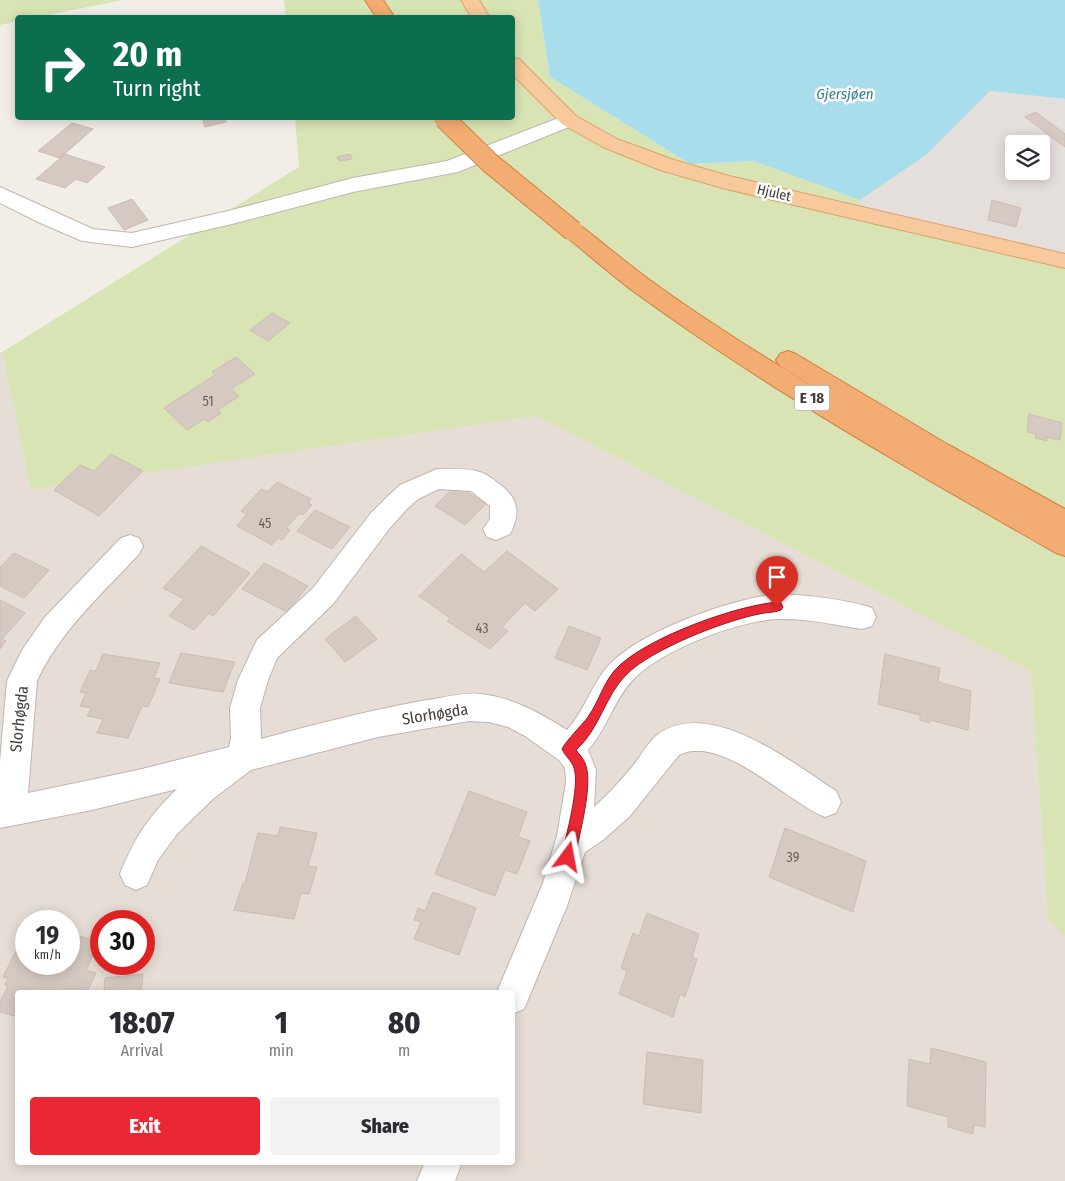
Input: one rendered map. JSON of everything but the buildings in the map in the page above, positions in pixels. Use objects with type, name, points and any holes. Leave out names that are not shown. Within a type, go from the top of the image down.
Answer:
[{"type":"highway","points":[[374,0],[384,15]]},
{"type":"highway","name":"E 18","points":[[446,120],[516,185],[736,328],[938,451],[1065,522]]},
{"type":"highway","name":"E 18","points":[[471,120],[641,284],[792,385],[928,468],[1065,545]]},
{"type":"main road","points":[[470,0],[479,15]]},
{"type":"main road","name":"Hjulet","points":[[515,66],[569,120],[610,143],[667,165],[726,182],[1065,261]]},
{"type":"street","points":[[0,194],[45,217],[90,236],[132,240],[232,217],[353,185],[450,166],[569,120]]},
{"type":"street","points":[[241,759],[246,738],[245,708],[253,680],[267,649],[323,596],[380,521],[398,502],[410,492],[437,479],[476,480],[499,497],[503,506],[503,520],[501,526],[496,529]]},
{"type":"street","name":"Slorhøgda","points":[[130,546],[55,626],[32,659],[22,681],[6,813],[67,802],[367,726],[469,707],[483,707],[506,713],[538,727],[568,749],[580,764],[582,774],[572,842],[553,904],[515,990]]},
{"type":"street","points":[[568,749],[577,741],[594,718],[615,678],[638,658],[675,638],[711,623],[759,609],[777,607],[862,617]]},
{"type":"street","points":[[572,842],[586,834],[629,795],[669,744],[685,736],[696,735],[724,741],[748,753],[825,802]]},
{"type":"street","name":"Slorhøgda","points":[[136,874],[147,849],[168,820],[215,777],[241,759]]},
{"type":"street","points":[[436,1181],[443,1165]]},
{"type":"shaded area","points":[[990,91],[1065,99],[1065,261],[856,212],[860,200],[926,155]]},
{"type":"shaded area","points":[[0,352],[2,352],[31,490],[536,416],[1031,671],[1048,919],[1065,937],[1065,1181],[0,1181]]},
{"type":"green space","points":[[0,0],[123,0],[47,15],[15,15],[15,21],[0,25]]},
{"type":"green space","points":[[284,0],[538,0],[550,77],[690,164],[753,161],[860,200],[857,211],[1065,261],[1065,937],[1048,919],[1031,671],[536,416],[31,490],[2,352],[299,167],[295,120],[515,120],[515,15],[286,15]]},
{"type":"water","name":"Gjersjøen","points":[[538,0],[1065,0],[1065,99],[990,91],[926,155],[860,200],[753,161],[690,164],[550,77]]},
{"type":"route","points":[[568,857],[579,803],[582,774],[580,764],[568,749],[577,741],[594,718],[615,678],[638,658],[675,638],[711,623],[759,609],[777,607]]}]
